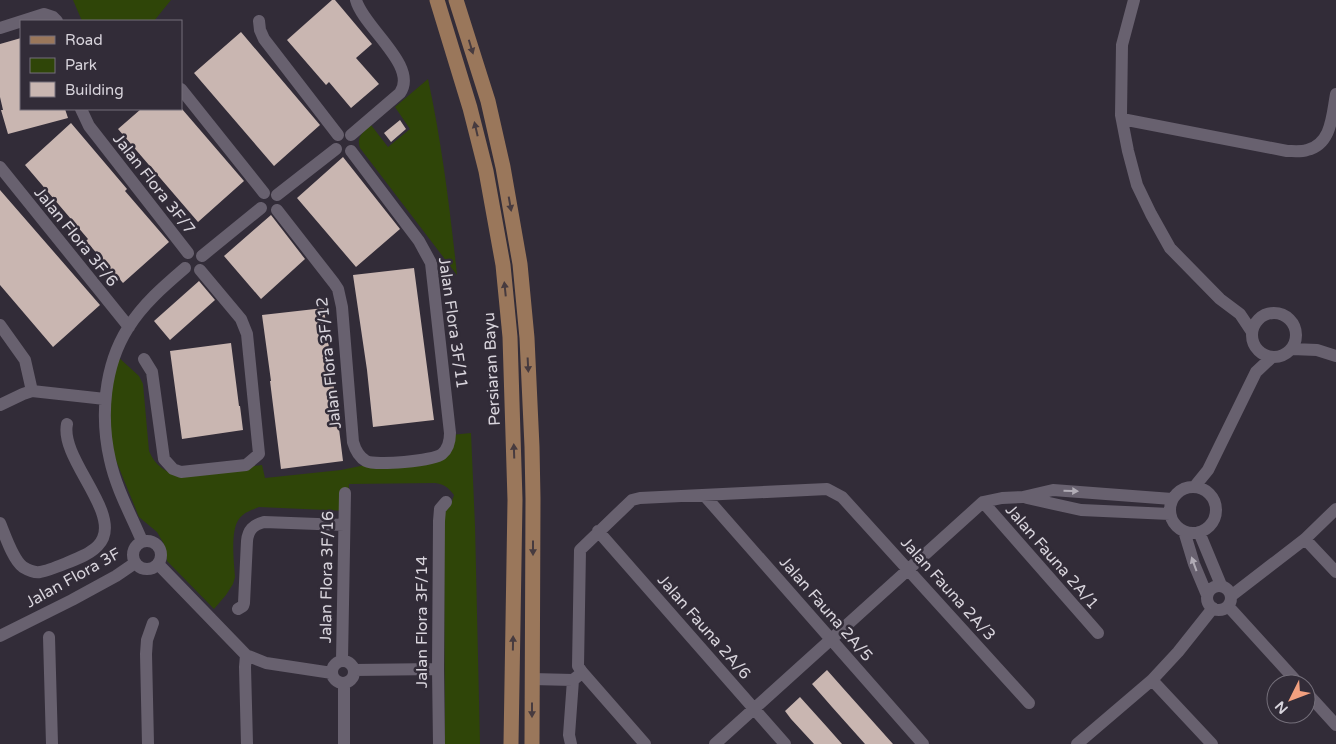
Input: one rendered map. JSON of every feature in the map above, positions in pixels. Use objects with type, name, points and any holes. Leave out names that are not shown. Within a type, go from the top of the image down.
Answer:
[{"type":"main road","name":"Persiaran Bayu","points":[[437,0],[470,108],[486,171],[503,265],[510,337],[515,491],[511,744]]},
{"type":"main road","points":[[456,0],[488,101],[503,166],[520,264],[527,338],[532,456],[532,744]]},
{"type":"street","points":[[351,135],[400,94],[405,80],[400,66],[360,12],[356,0]]},
{"type":"street","points":[[1134,0],[1122,45],[1122,119],[1137,185],[1150,214],[1170,248],[1220,300],[1240,314],[1252,332]]},
{"type":"street","points":[[24,20],[44,14],[56,20]]},
{"type":"street","points":[[4,26],[20,21]]},
{"type":"street","points":[[259,21],[260,30],[264,38],[338,135]]},
{"type":"street","points":[[182,90],[271,194],[280,203],[277,210],[270,213],[261,208],[260,200],[271,194],[336,149]]},
{"type":"street","points":[[1122,119],[1287,151],[1306,150],[1320,145],[1329,132],[1336,94]]},
{"type":"street","name":"Jalan Flora 3F/7","points":[[81,110],[89,126],[188,253]]},
{"type":"street","points":[[344,132],[354,138],[355,145],[351,151],[342,153],[336,149],[334,140],[338,135],[344,132]]},
{"type":"street","name":"Jalan Flora 3F/11","points":[[351,151],[419,241],[431,263],[450,438],[442,454],[404,461]]},
{"type":"street","name":"Jalan Flora 3F/6","points":[[0,167],[128,328]]},
{"type":"street","points":[[202,256],[261,208]]},
{"type":"street","name":"Jalan Flora 3F/12","points":[[277,210],[338,289],[342,307],[353,442],[357,451],[362,458],[370,462],[404,461]]},
{"type":"street","points":[[195,252],[202,256],[204,264],[200,270],[192,272],[186,268],[184,260],[188,253],[195,252]]},
{"type":"street","points":[[142,541],[110,461],[105,435],[105,399],[114,360],[128,328],[150,300],[186,268]]},
{"type":"street","points":[[144,359],[152,372],[164,459],[173,469],[181,472],[246,465],[259,454],[247,334],[240,319],[200,270]]},
{"type":"street","points":[[1240,314],[1260,317],[1271,313],[1282,314],[1292,322],[1296,332],[1316,350]]},
{"type":"street","points":[[1256,372],[1256,349],[1252,332],[1260,317]]},
{"type":"street","points":[[0,325],[12,339],[25,360],[32,391]]},
{"type":"street","points":[[1195,486],[1208,470],[1256,372],[1271,358],[1283,356],[1292,349],[1295,344],[1296,332]]},
{"type":"street","points":[[1256,349],[1271,358]]},
{"type":"street","points":[[1292,349],[1316,350],[1336,356]]},
{"type":"street","points":[[0,405],[32,391],[105,399]]},
{"type":"street","points":[[0,523],[20,565],[32,572],[41,572],[90,552],[102,539],[105,530],[103,517],[68,443],[67,424]]},
{"type":"street","points":[[1208,470],[1210,493]]},
{"type":"street","points":[[1195,486],[1203,488],[1210,493],[1217,508],[1213,523],[1207,529],[1192,533],[1184,531],[1173,521],[1170,514],[1172,499],[1182,489],[1195,486]]},
{"type":"street","name":"Jalan Fauna 2A/3","points":[[704,494],[827,489],[842,497],[1029,703]]},
{"type":"street","points":[[715,744],[983,502],[1002,498],[1023,497],[1053,490],[1172,499]]},
{"type":"street","name":"Jalan Flora 3F/16","points":[[342,660],[345,493]]},
{"type":"street","points":[[571,744],[569,735],[578,666],[580,550],[632,500],[704,494]]},
{"type":"street","name":"Jalan Fauna 2A/5","points":[[704,494],[923,744]]},
{"type":"street","points":[[1023,497],[1081,510],[1170,514]]},
{"type":"street","name":"Jalan Flora 3F/14","points":[[439,744],[440,509],[446,502]]},
{"type":"street","name":"Jalan Fauna 2A/1","points":[[983,502],[1098,633]]},
{"type":"street","points":[[1184,531],[1194,564],[1207,596],[1208,604],[1212,608],[1219,610],[1306,539],[1336,509]]},
{"type":"street","points":[[238,609],[244,603],[247,541],[249,532],[254,526],[264,522],[344,525]]},
{"type":"street","name":"Jalan Fauna 2A/6","points":[[598,531],[785,744]]},
{"type":"street","points":[[1200,532],[1221,585]]},
{"type":"street","points":[[1306,539],[1336,572]]},
{"type":"street","points":[[142,541],[150,541],[158,545],[161,552],[158,564],[144,569],[135,563],[133,559],[135,546],[142,541]]},
{"type":"street","name":"Jalan Flora 3F","points":[[0,636],[72,600],[116,576],[135,563]]},
{"type":"street","points":[[158,564],[246,655],[266,663],[332,673]]},
{"type":"street","points":[[1207,596],[1214,586],[1221,585],[1228,589],[1230,601],[1290,674]]},
{"type":"street","points":[[1077,744],[1152,680],[1178,652],[1212,608]]},
{"type":"street","points":[[148,744],[146,654],[147,640],[153,623]]},
{"type":"street","points":[[49,637],[52,744]]},
{"type":"street","points":[[246,655],[246,744]]},
{"type":"street","points":[[342,660],[350,663],[354,670],[352,679],[344,683],[336,680],[332,673],[334,665],[342,660]]},
{"type":"street","points":[[354,670],[438,670]]},
{"type":"street","points":[[532,679],[577,676],[645,744]]},
{"type":"street","points":[[1152,680],[1212,744]]},
{"type":"street","points":[[344,683],[344,744]]},
{"type":"street","points":[[1316,703],[1336,725]]},
{"type":"green space","points":[[73,0],[171,0],[155,20],[82,20]]},
{"type":"green space","points":[[428,79],[445,177],[457,275],[360,148],[359,144],[361,135],[371,125],[388,147],[410,129],[395,107]]},
{"type":"green space","points":[[117,356],[139,376],[143,384],[149,451],[161,468],[175,474],[180,475],[262,465],[265,478],[341,470],[380,462],[435,457],[451,435],[471,433],[480,744],[445,744],[444,514],[454,495],[450,490],[443,485],[435,483],[349,484],[348,511],[259,507],[248,512],[239,519],[234,531],[235,577],[233,584],[214,609],[167,561],[164,544],[157,532],[139,517],[115,458],[107,422]]},
{"type":"building","points":[[332,0],[335,0],[372,44],[356,58],[379,84],[351,108],[329,82],[326,85],[287,40]]},
{"type":"building","points":[[241,32],[320,125],[274,166],[194,73]]},
{"type":"building","points":[[20,38],[20,110],[65,110],[68,118],[8,134],[1,110],[3,110],[0,97],[0,44]]},
{"type":"building","points":[[182,109],[244,181],[198,222],[118,129],[140,110]]},
{"type":"building","points":[[400,120],[406,129],[391,142],[384,133]]},
{"type":"building","points":[[71,123],[127,189],[125,191],[169,242],[123,283],[86,241],[88,239],[25,165]]},
{"type":"building","points":[[343,157],[400,229],[356,267],[297,198]]},
{"type":"building","points":[[0,190],[100,305],[53,347],[0,285]]},
{"type":"building","points":[[271,215],[305,259],[261,299],[224,256]]},
{"type":"building","points":[[414,268],[434,420],[373,427],[353,275]]},
{"type":"building","points":[[199,281],[215,300],[170,340],[154,321]]},
{"type":"building","points":[[324,308],[343,461],[281,469],[262,315]]},
{"type":"building","points":[[231,343],[243,430],[182,439],[170,351]]},
{"type":"building","points":[[827,670],[893,744],[865,744],[832,707],[812,684]]},
{"type":"building","points":[[800,697],[842,744],[814,744],[791,719],[785,711]]}]
